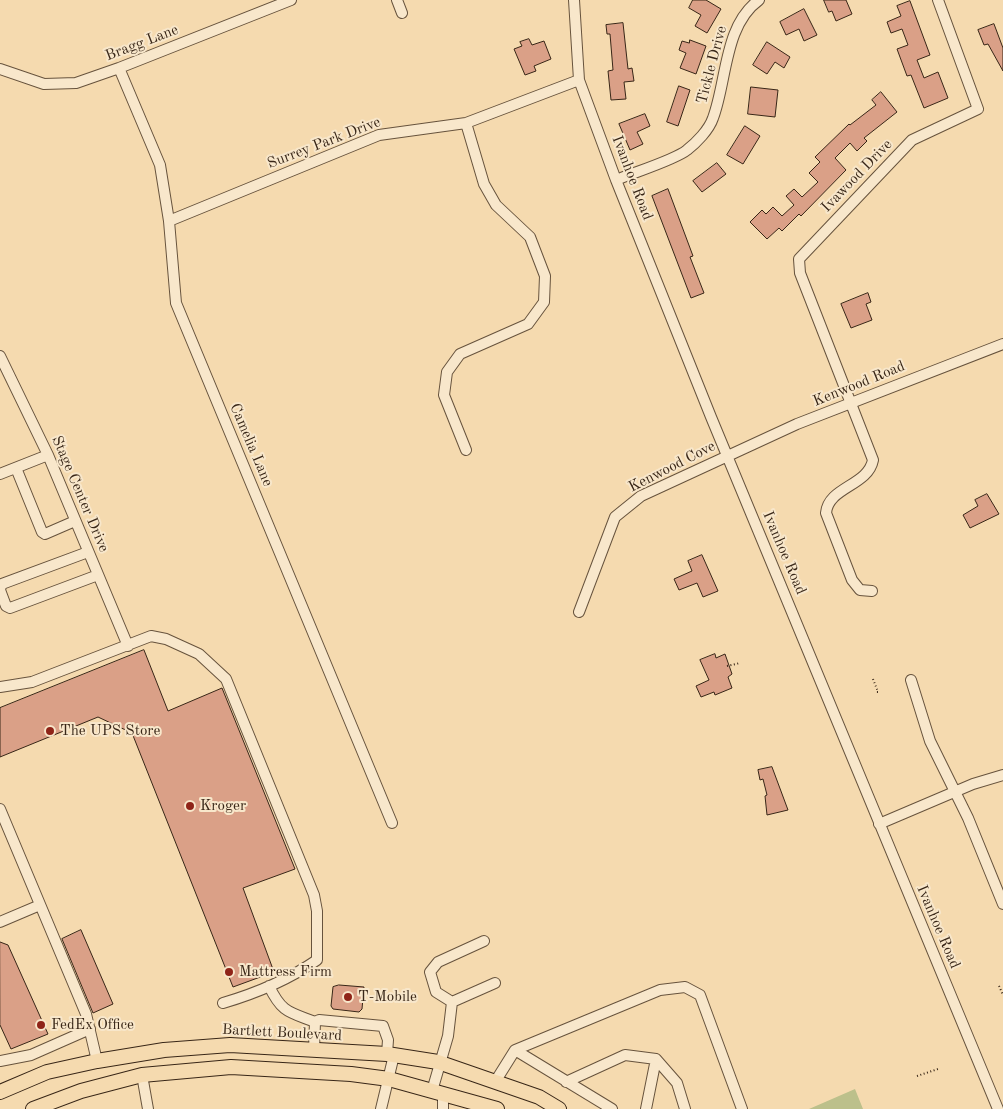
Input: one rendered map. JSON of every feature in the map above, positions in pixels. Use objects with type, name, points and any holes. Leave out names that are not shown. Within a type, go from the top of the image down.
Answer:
[{"type":"main road","name":"Bartlett Boulevard","points":[[0,1092],[47,1072],[97,1060],[164,1050],[230,1045],[390,1055],[440,1062],[539,1097],[559,1109]]},
{"type":"main road","points":[[41,1108],[81,1091],[142,1075],[231,1067],[351,1074],[389,1079],[497,1109]]},
{"type":"street","name":"Bragg Lane","points":[[0,69],[44,84],[76,83],[119,68],[290,0]]},
{"type":"street","points":[[397,0],[402,13]]},
{"type":"street","name":"Ivanhoe Road","points":[[574,0],[579,80],[616,180],[879,824],[998,1109]]},
{"type":"street","name":"Tickle Drive","points":[[616,180],[685,152],[699,138],[713,120],[736,28],[750,6],[759,0]]},
{"type":"street","name":"Ivawood Drive","points":[[851,402],[800,273],[799,258],[912,140],[978,109],[938,0]]},
{"type":"street","name":"Camelia Lane","points":[[119,68],[160,165],[170,221],[176,302],[392,823]]},
{"type":"street","name":"Surrey Park Drive","points":[[170,221],[379,135],[466,123],[579,80]]},
{"type":"street","points":[[466,123],[484,184],[496,205],[530,237],[545,276],[544,302],[528,324],[460,354],[447,372],[444,395],[466,450]]},
{"type":"street","name":"Kenwood Road","points":[[728,456],[851,402],[1003,344]]},
{"type":"street","name":"Stage Center Drive","points":[[0,356],[48,455],[128,646]]},
{"type":"street","points":[[851,402],[871,451],[872,465],[866,474],[831,499],[826,513],[852,580],[860,590],[872,591]]},
{"type":"street","points":[[0,474],[48,455]]},
{"type":"street","name":"Kenwood Cove","points":[[579,612],[615,517],[641,496],[728,456]]},
{"type":"street","points":[[16,468],[42,532],[45,534],[75,521]]},
{"type":"street","points":[[88,552],[2,584],[0,589],[6,606],[10,608],[98,575]]},
{"type":"street","points":[[0,687],[32,682],[151,636],[166,639],[199,654],[226,679],[314,895],[317,911],[317,960],[294,975],[223,1003]]},
{"type":"street","points":[[911,680],[930,741],[1003,904]]},
{"type":"street","points":[[879,824],[954,791],[1003,775]]},
{"type":"street","points":[[0,809],[86,1014],[97,1060]]},
{"type":"street","points":[[0,922],[40,905]]},
{"type":"street","points":[[452,1002],[436,992],[430,972],[438,962],[484,941]]},
{"type":"street","points":[[452,1002],[495,983]]},
{"type":"street","points":[[269,986],[276,1001],[285,1011],[316,1022],[319,1020],[383,1026],[388,1040],[390,1055],[389,1079],[381,1109]]},
{"type":"street","points":[[495,1082],[515,1050],[660,990],[685,987],[700,995],[742,1109]]},
{"type":"street","points":[[443,1109],[438,1092],[440,1062],[448,1036],[452,1002]]},
{"type":"street","points":[[314,1050],[316,1022]]},
{"type":"street","points":[[1,1059],[30,1055],[90,1029]]},
{"type":"street","points":[[515,1050],[612,1109]]},
{"type":"street","points":[[566,1082],[624,1055],[656,1059],[678,1083],[685,1109]]},
{"type":"street","points":[[646,1109],[656,1059]]},
{"type":"street","points":[[142,1075],[148,1109]]},
{"type":"path","points":[[727,666],[740,664]]},
{"type":"path","points":[[873,679],[878,692],[876,692]]},
{"type":"path","points":[[999,986],[1003,995]]},
{"type":"path","points":[[917,1076],[938,1069]]},
{"type":"green space","points":[[855,1089],[863,1109],[809,1109]]},
{"type":"building","points":[[693,0],[706,0],[721,9],[707,33],[695,26],[701,15],[689,8]]},
{"type":"building","points":[[824,0],[846,0],[852,14],[836,21],[832,11],[829,12]]},
{"type":"building","points":[[910,1],[930,55],[917,60],[924,78],[938,72],[948,98],[924,108],[911,75],[907,76],[897,49],[908,45],[902,29],[891,33],[887,22],[901,16],[897,6]]},
{"type":"building","points":[[804,9],[817,35],[804,41],[799,29],[786,35],[780,22]]},
{"type":"building","points":[[623,23],[628,69],[632,68],[634,81],[624,82],[626,99],[611,100],[608,71],[613,70],[610,34],[607,34],[606,25]]},
{"type":"building","points":[[994,24],[1003,48],[1003,71],[988,44],[984,45],[978,30]]},
{"type":"building","points":[[529,39],[532,45],[544,41],[551,59],[534,66],[536,71],[525,75],[514,49],[522,46],[520,42]]},
{"type":"building","points":[[690,40],[706,46],[696,74],[680,68],[686,53],[679,50],[682,41],[689,43]]},
{"type":"building","points":[[767,42],[790,57],[784,68],[775,62],[767,74],[753,65]]},
{"type":"building","points":[[679,86],[690,90],[678,126],[667,122]]},
{"type":"building","points":[[751,87],[778,90],[775,117],[748,114]]},
{"type":"building","points":[[881,92],[897,112],[864,138],[867,141],[857,151],[850,143],[835,158],[846,170],[801,216],[799,214],[782,231],[779,228],[767,239],[750,222],[762,210],[766,214],[773,207],[782,216],[794,205],[786,196],[794,189],[802,197],[818,182],[809,173],[820,162],[815,157],[849,124],[876,105],[872,100]]},
{"type":"building","points":[[645,114],[650,126],[637,132],[643,144],[630,150],[619,124]]},
{"type":"building","points":[[745,126],[760,136],[743,164],[727,155]]},
{"type":"building","points":[[717,163],[726,174],[702,192],[693,181]]},
{"type":"building","points":[[668,189],[693,256],[690,257],[704,293],[691,298],[652,196]]},
{"type":"building","points":[[868,293],[871,302],[866,304],[872,320],[851,328],[841,304]]},
{"type":"building","points":[[987,494],[999,514],[970,528],[963,515],[978,506],[975,500]]},
{"type":"building","points":[[702,555],[718,591],[703,597],[697,583],[679,590],[674,579],[692,571],[688,561]]},
{"type":"building","points":[[144,650],[168,711],[222,688],[295,869],[243,888],[274,972],[233,987],[132,733],[98,717],[0,757],[0,708]]},
{"type":"building","points":[[715,654],[716,658],[725,654],[732,674],[728,677],[732,688],[715,695],[714,692],[701,697],[696,686],[709,680],[700,660]]},
{"type":"building","points":[[772,767],[788,810],[767,815],[765,796],[767,795],[763,779],[760,780],[758,770]]},
{"type":"building","points":[[81,930],[113,1004],[93,1013],[62,939]]},
{"type":"building","points":[[0,942],[8,945],[48,1034],[11,1049],[0,1025]]},
{"type":"building","name":"T-Mobile","points":[[339,985],[364,987],[362,1009],[359,1012],[333,1009],[331,1006],[333,987]]},
{"type":"place","name":"The UPS Store","points":[[50,731]]},
{"type":"place","name":"Kroger","points":[[190,806]]},
{"type":"place","name":"Mattress Firm","points":[[229,972]]},
{"type":"place","name":"T-Mobile","points":[[348,997]]},
{"type":"place","name":"FedEx Office","points":[[41,1025]]}]
